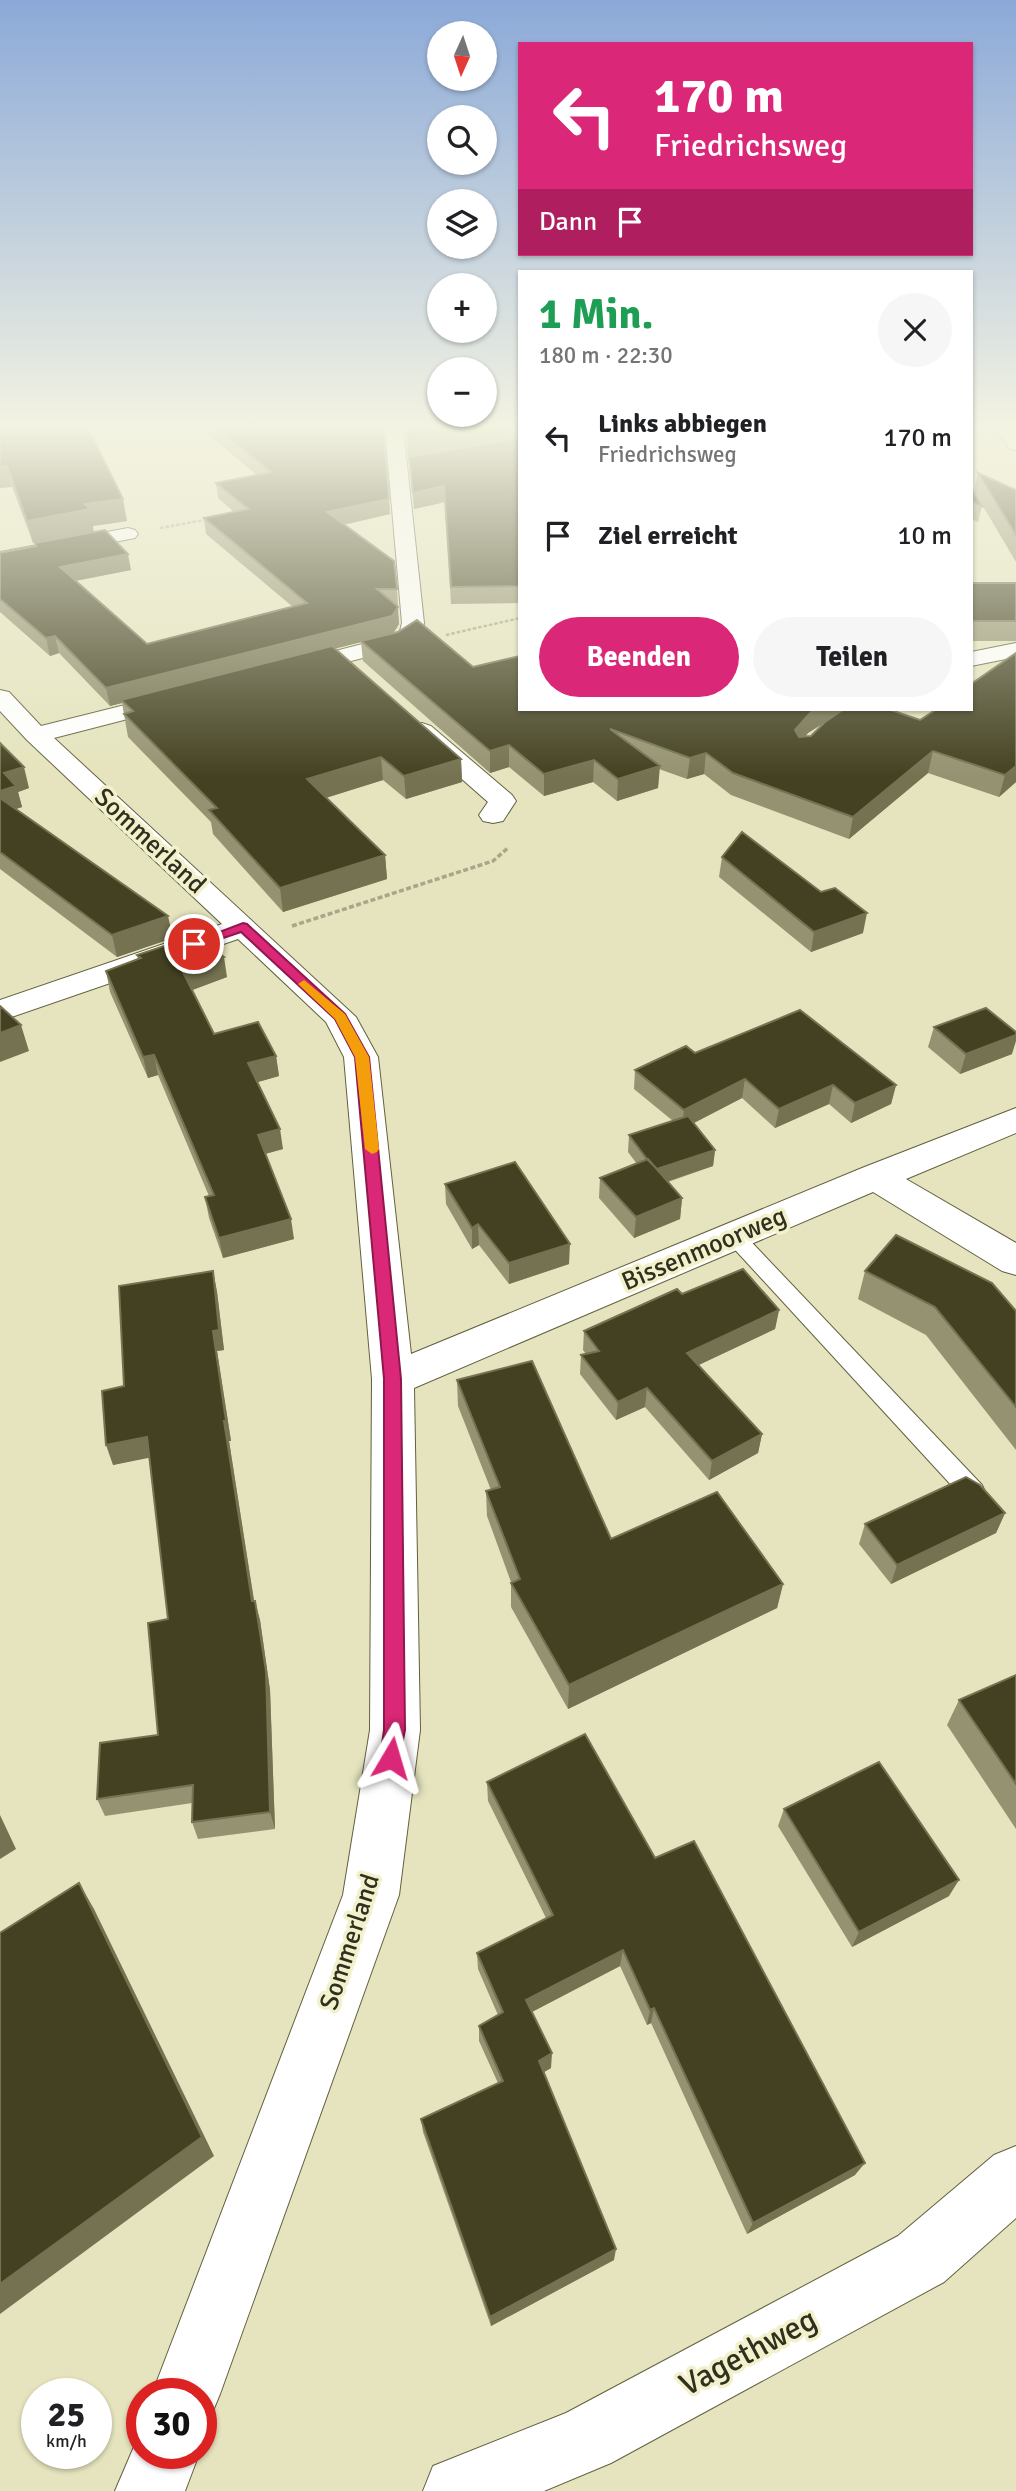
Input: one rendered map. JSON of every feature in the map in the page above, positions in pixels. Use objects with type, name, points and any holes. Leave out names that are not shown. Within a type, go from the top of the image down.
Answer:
[{"type":"street","points":[[0,558],[73,544]]},
{"type":"street","points":[[274,674],[402,641],[411,633],[413,623],[409,544]]},
{"type":"street","points":[[973,659],[1016,650]]},
{"type":"street","points":[[340,657],[359,674]]},
{"type":"street","points":[[36,735],[194,694]]},
{"type":"street","name":"Sommerland","points":[[0,697],[36,735],[340,1017],[362,1057],[393,1379],[395,1730],[371,1895],[192,2378]]},
{"type":"street","points":[[407,718],[502,801],[493,815]]},
{"type":"street","points":[[0,1011],[248,932]]},
{"type":"street","name":"Bissenmoorweg","points":[[393,1379],[875,1177],[1016,1121]]},
{"type":"street","points":[[875,1177],[1016,1261]]},
{"type":"street","name":"Vagethweg","points":[[457,2491],[587,2439],[921,2259],[1016,2177]]},
{"type":"street","points":[[150,2491],[158,2469]]},
{"type":"lane","points":[[734,1236],[973,1492]]},
{"type":"path","points":[[411,633],[451,635],[518,618]]},
{"type":"path","points":[[248,932],[493,861],[510,846],[493,815]]},
{"type":"building","points":[[35,544],[119,544],[128,554],[60,567],[147,644],[307,603],[236,544],[371,544],[394,561],[397,589],[377,589],[398,607],[392,616],[106,688],[55,636],[46,638],[0,599],[0,553]]},
{"type":"building","points":[[448,544],[518,544],[518,586],[451,587]]},
{"type":"building","points":[[973,583],[1016,583],[1016,621],[973,621]]},
{"type":"building","points":[[417,620],[473,667],[518,656],[518,711],[813,711],[795,730],[799,737],[811,736],[841,711],[894,711],[920,720],[934,711],[973,711],[973,683],[1016,653],[1016,766],[1005,775],[933,751],[853,817],[733,773],[706,753],[690,758],[610,729],[660,766],[618,779],[594,760],[544,774],[509,745],[490,751],[361,641],[398,632]]},
{"type":"building","points":[[332,646],[461,759],[404,776],[381,757],[307,779],[385,855],[280,888],[209,810],[217,808],[124,714],[133,711],[121,700]]},
{"type":"building","points":[[0,743],[24,767],[4,773],[16,786],[0,791]]},
{"type":"building","points":[[0,798],[168,916],[112,935],[0,852]]},
{"type":"building","points":[[742,832],[821,892],[835,888],[867,913],[814,932],[722,857]]},
{"type":"building","points":[[194,936],[224,957],[183,972],[214,1034],[258,1022],[276,1056],[248,1063],[280,1129],[258,1135],[291,1219],[219,1238],[205,1197],[214,1195],[154,1055],[143,1057],[106,971],[141,958],[137,955]]},
{"type":"building","points":[[0,1006],[21,1025],[0,1033]]},
{"type":"building","points":[[986,1008],[1016,1032],[1016,1035],[966,1054],[934,1027]]},
{"type":"building","points":[[800,1010],[896,1085],[855,1103],[833,1085],[779,1109],[745,1079],[684,1110],[635,1070],[686,1046],[695,1053]]},
{"type":"building","points":[[688,1116],[715,1150],[657,1169],[629,1135]]},
{"type":"building","points":[[648,1159],[682,1198],[636,1217],[600,1178]]},
{"type":"building","points":[[515,1162],[570,1244],[509,1263],[478,1224],[472,1228],[445,1184]]},
{"type":"building","points":[[896,1235],[992,1283],[1016,1311],[1016,1407],[935,1307],[865,1271]]},
{"type":"building","points":[[743,1269],[779,1310],[687,1353],[762,1434],[712,1461],[647,1388],[618,1402],[581,1355],[599,1351],[584,1331],[677,1289],[682,1294]]},
{"type":"building","points":[[213,1271],[219,1330],[213,1331],[224,1421],[252,1601],[255,1601],[266,1671],[270,1812],[192,1822],[193,1785],[97,1799],[100,1743],[158,1735],[148,1623],[168,1619],[147,1437],[106,1445],[102,1391],[124,1386],[119,1286]]},
{"type":"building","points":[[532,1361],[611,1539],[717,1492],[783,1584],[569,1685],[511,1583],[520,1579],[486,1491],[500,1487],[457,1380]]},
{"type":"building","points":[[966,1477],[980,1485],[1005,1513],[897,1565],[865,1524]]},
{"type":"building","points":[[1016,1675],[1016,1784],[959,1700]]},
{"type":"building","points":[[585,1734],[655,1858],[694,1841],[865,2163],[753,2223],[654,2008],[650,2010],[623,1950],[526,2000],[552,2053],[539,2061],[616,2249],[490,2317],[421,2119],[503,2081],[479,2026],[503,2012],[477,1953],[553,1915],[487,1782]]},
{"type":"building","points":[[879,1762],[959,1880],[859,1932],[784,1809]]},
{"type":"building","points":[[79,1883],[202,2137],[0,2284],[0,1933]]},
{"type":"slow traffic","points":[[304,984],[340,1017],[362,1057],[372,1149]]},
{"type":"route","points":[[194,944],[243,927],[340,1017],[362,1057],[393,1379],[395,1730],[391,1758]]}]
